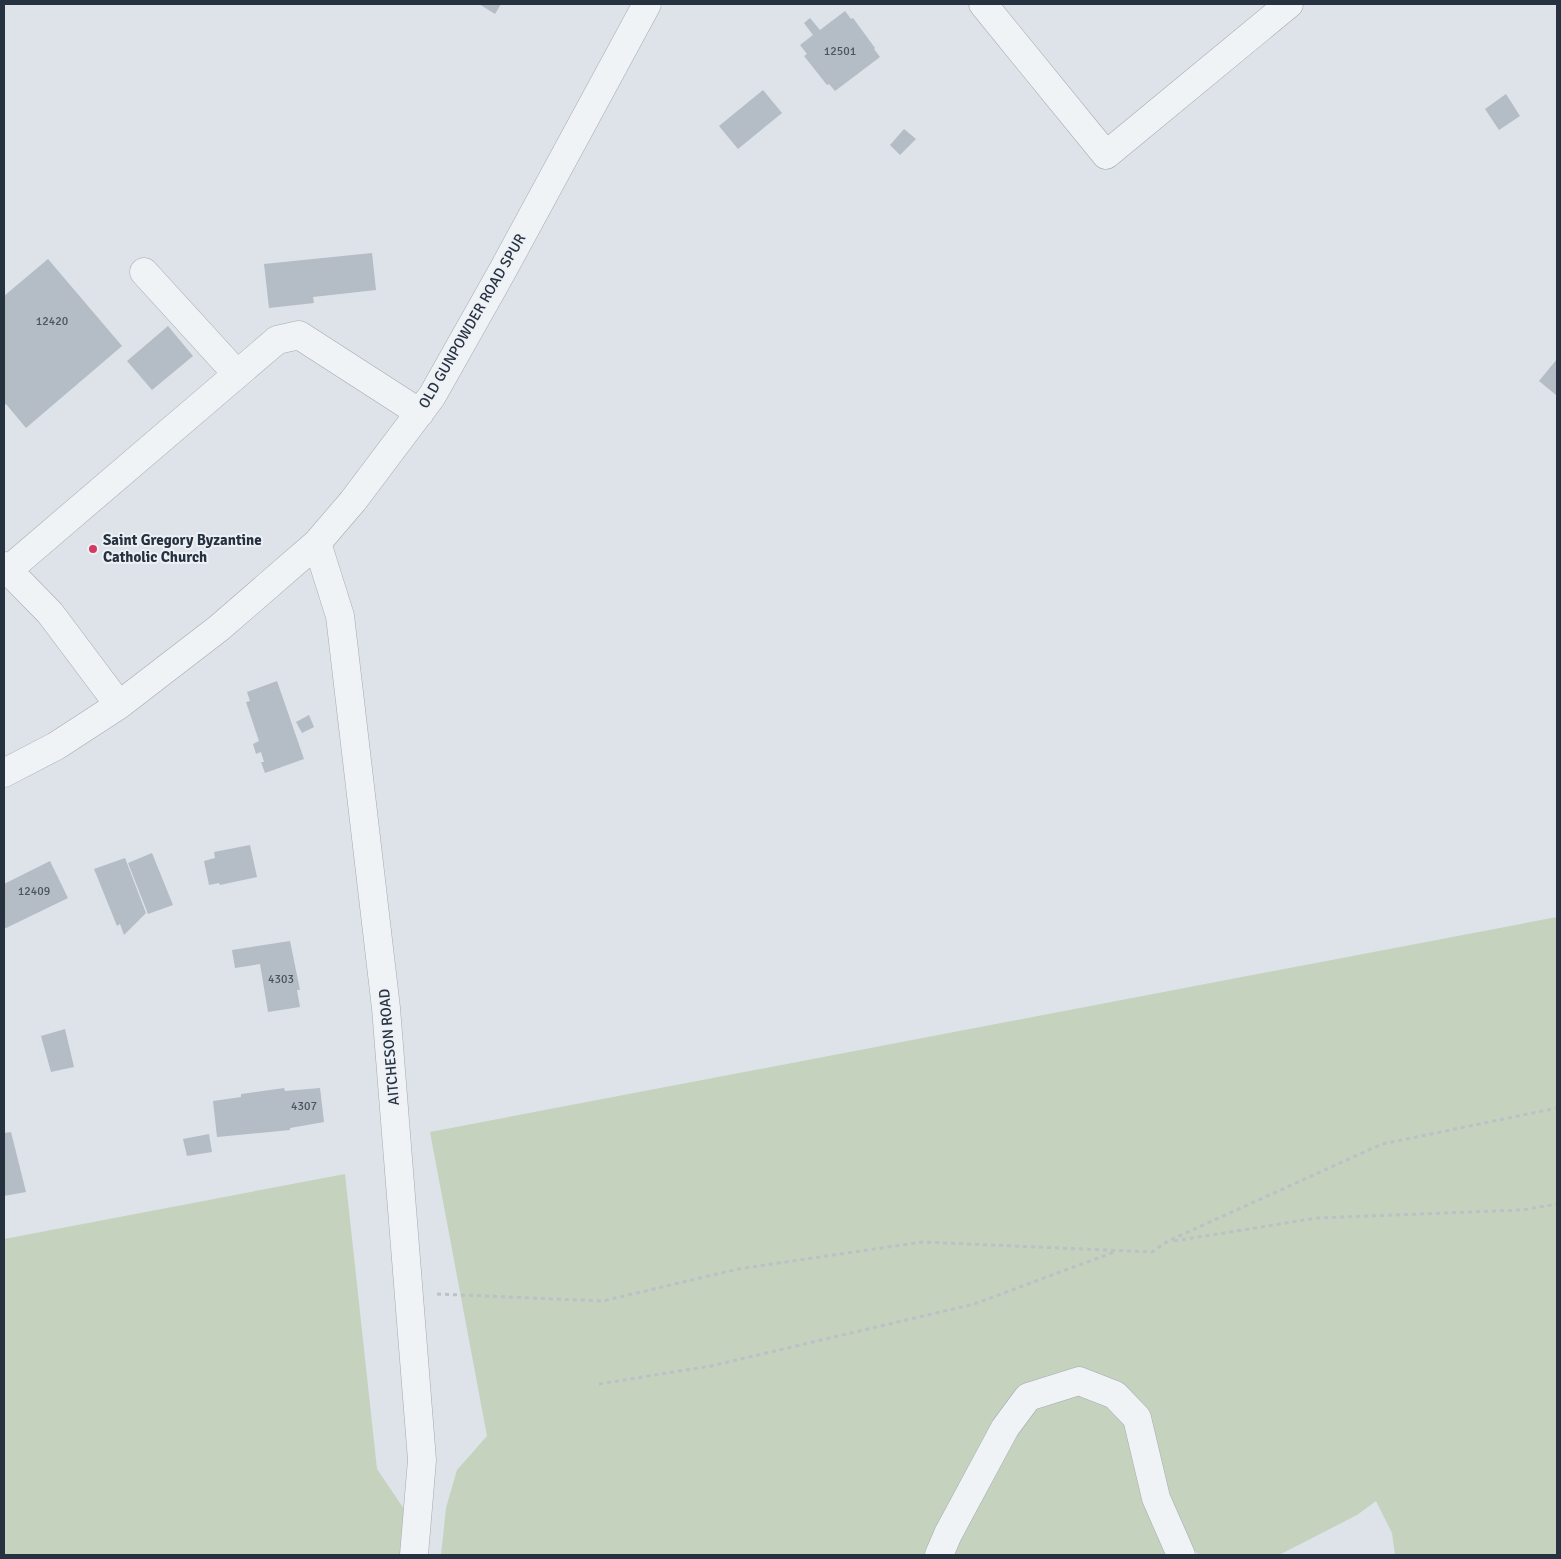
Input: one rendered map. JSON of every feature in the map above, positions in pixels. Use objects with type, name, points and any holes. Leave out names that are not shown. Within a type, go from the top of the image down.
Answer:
[{"type":"street","name":"OLD GUNPOWDER ROAD SPUR","points":[[4,773],[56,746],[120,704],[219,628],[316,543],[353,501],[432,396],[504,268],[647,4]]},
{"type":"street","points":[[984,4],[1106,155],[1289,4]]},
{"type":"street","points":[[144,272],[237,374]]},
{"type":"street","points":[[120,704],[50,613],[6,568],[276,340],[299,335],[420,412]]},
{"type":"street","name":"AITCHESON ROAD","points":[[316,543],[340,616],[363,797],[386,1008],[422,1460],[414,1555]]},
{"type":"street","points":[[939,1555],[948,1534],[1005,1428],[1028,1397],[1079,1381],[1115,1395],[1137,1418],[1156,1498],[1181,1555]]},
{"type":"path","points":[[409,1293],[603,1301],[738,1269],[922,1242],[1152,1252],[1168,1242],[1382,1144],[1557,1108]]},
{"type":"path","points":[[1168,1242],[1317,1218],[1522,1210],[1557,1204]]},
{"type":"path","points":[[599,1384],[712,1366],[974,1304],[1120,1250]]},
{"type":"green space","points":[[1557,917],[1557,1555],[1395,1555],[1392,1533],[1376,1501],[1357,1515],[1279,1555],[1200,1555],[1188,1547],[1189,1555],[441,1555],[446,1508],[457,1470],[487,1436],[430,1132]]},
{"type":"green space","points":[[345,1174],[377,1469],[404,1509],[402,1555],[4,1555],[4,1239]]},
{"type":"building","points":[[479,4],[501,4],[495,14]]},
{"type":"building","points":[[845,11],[851,19],[853,18],[880,57],[835,91],[829,84],[827,85],[804,56],[807,54],[800,45],[813,35],[804,23],[810,18],[820,30]]},
{"type":"building","points":[[763,90],[782,113],[738,149],[719,126]]},
{"type":"building","points":[[1506,94],[1520,116],[1499,130],[1485,109]]},
{"type":"building","points":[[904,129],[916,139],[900,155],[890,145]]},
{"type":"building","points":[[372,253],[376,290],[313,297],[314,303],[269,308],[264,264]]},
{"type":"building","points":[[48,259],[122,346],[26,428],[6,404],[4,406],[4,296]]},
{"type":"building","points":[[168,326],[193,356],[152,390],[127,361]]},
{"type":"building","points":[[1557,359],[1557,393],[1556,395],[1539,381]]},
{"type":"building","points":[[277,681],[304,759],[265,773],[261,762],[264,762],[261,752],[256,754],[253,744],[259,741],[246,702],[250,701],[247,692]]},
{"type":"building","points":[[309,715],[314,727],[302,733],[296,722]]},
{"type":"building","points":[[250,845],[257,877],[220,885],[219,883],[209,885],[204,861],[215,858],[214,852]]},
{"type":"building","points":[[152,853],[173,905],[148,914],[128,863]]},
{"type":"building","points":[[125,858],[146,913],[124,935],[120,924],[117,926],[94,869]]},
{"type":"building","points":[[50,861],[68,898],[4,929],[4,884]]},
{"type":"building","points":[[290,941],[300,990],[297,990],[300,1007],[268,1012],[260,964],[235,968],[232,950]]},
{"type":"building","points":[[65,1029],[74,1067],[51,1072],[41,1036]]},
{"type":"building","points":[[284,1088],[285,1091],[320,1088],[324,1122],[290,1128],[290,1130],[217,1137],[213,1101],[241,1097],[241,1094]]},
{"type":"building","points":[[11,1132],[26,1192],[4,1196],[4,1133]]},
{"type":"building","points":[[209,1134],[212,1152],[187,1156],[183,1139]]},
{"type":"place","name":"Saint Gregory Byzantine Catholic Church","points":[[93,549]]}]
